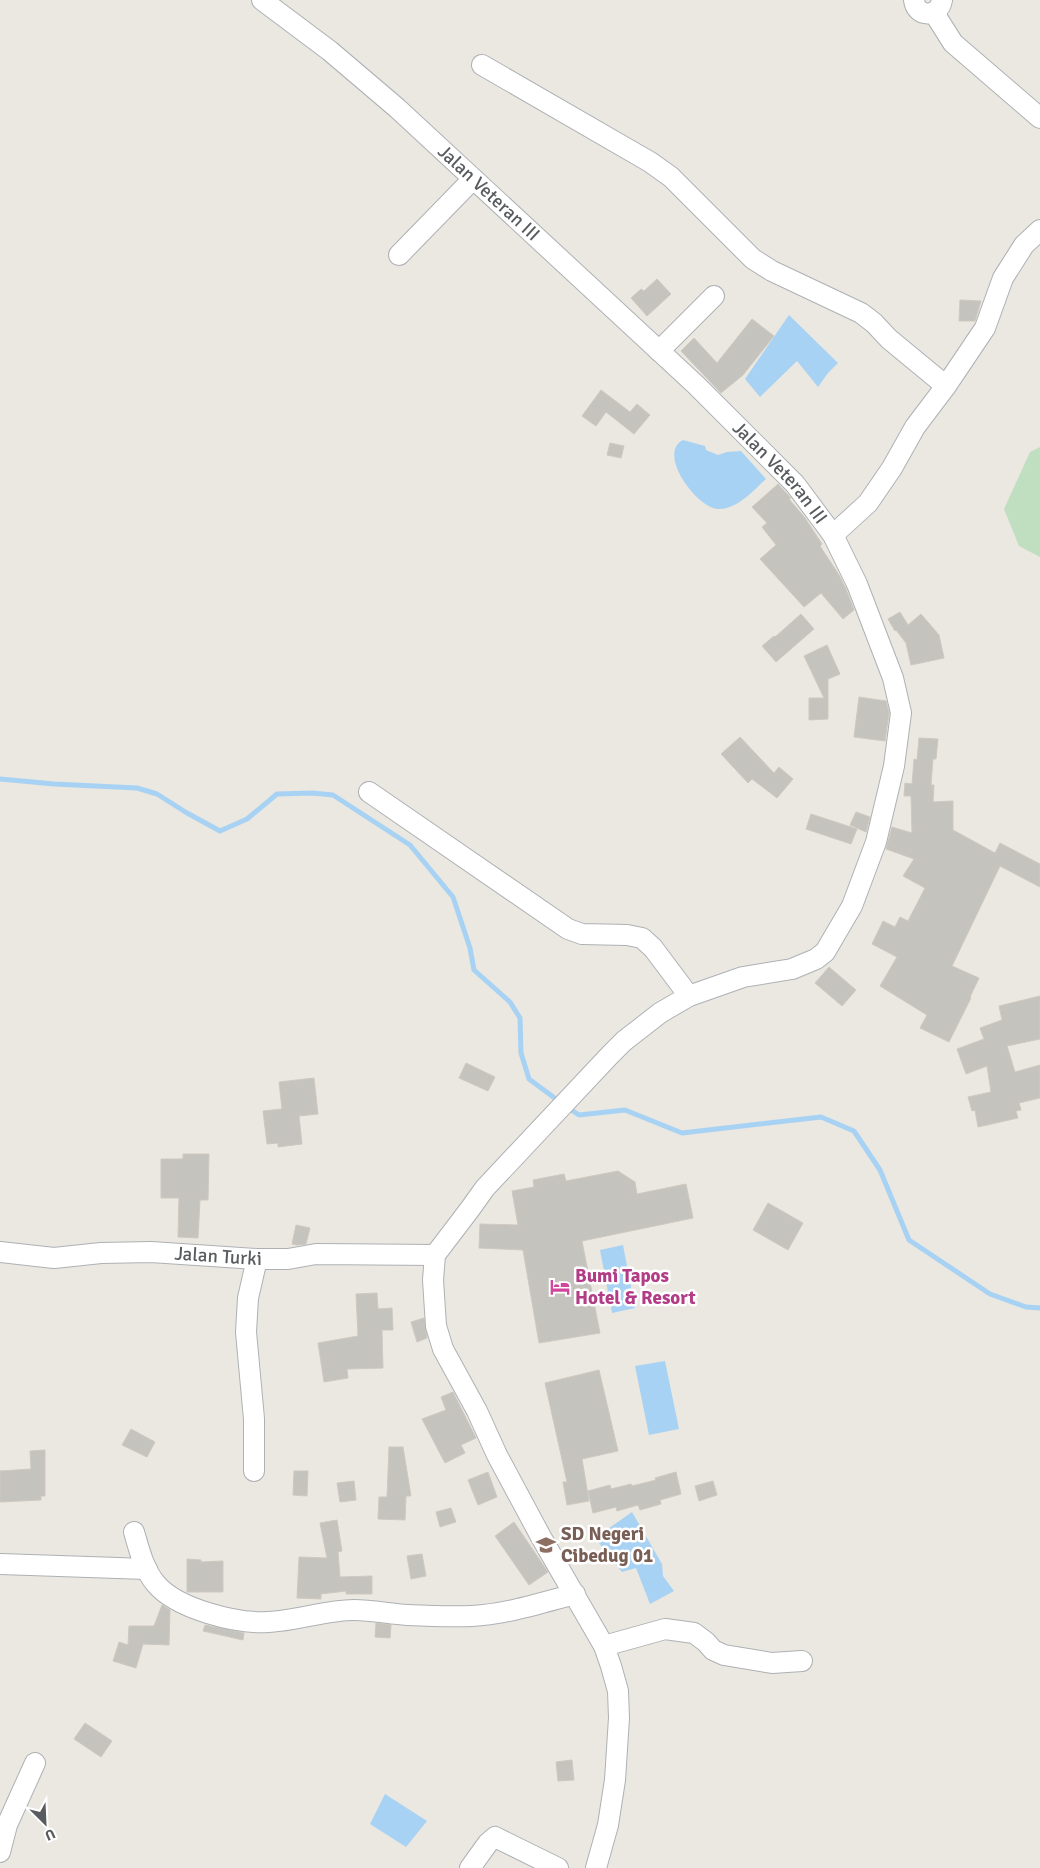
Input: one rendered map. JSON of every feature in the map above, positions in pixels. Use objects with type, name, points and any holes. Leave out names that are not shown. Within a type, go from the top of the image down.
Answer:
[{"type":"street","name":"Jalan Veteran III","points":[[262,0],[330,51],[397,108],[696,385],[795,484],[833,535],[857,584],[893,678],[901,712],[894,766],[876,842],[852,906],[825,952],[816,959],[792,969],[743,978],[689,996],[660,1013],[624,1041],[485,1188],[435,1255]]},
{"type":"street","points":[[914,0],[917,9],[922,13],[938,6],[953,42],[1040,118]]},
{"type":"street","points":[[482,65],[650,162],[671,177],[753,259],[772,271],[861,312],[889,340],[946,386]]},
{"type":"street","points":[[399,254],[473,179]]},
{"type":"street","points":[[833,535],[868,503],[892,468],[915,427],[946,386],[985,328],[1003,278],[1024,245],[1040,230]]},
{"type":"street","points":[[659,351],[714,296]]},
{"type":"street","points":[[369,792],[568,929],[582,934],[628,935],[642,938],[653,948],[689,996]]},
{"type":"street","name":"Jalan Turki","points":[[0,1252],[54,1258],[101,1253],[152,1252],[257,1259],[288,1259],[316,1254],[435,1255]]},
{"type":"street","points":[[435,1255],[433,1280],[436,1326],[443,1349],[477,1411],[515,1491],[604,1646],[618,1691],[619,1718],[612,1801],[596,1868]]},
{"type":"street","points":[[254,1471],[254,1419],[246,1332],[248,1298],[257,1259]]},
{"type":"street","points":[[134,1532],[147,1569],[156,1584],[169,1595],[189,1607],[235,1619],[267,1622],[355,1610],[406,1615],[472,1616],[504,1612],[575,1594]]},
{"type":"street","points":[[0,1564],[147,1569]]},
{"type":"street","points":[[604,1646],[665,1629],[694,1633],[713,1650],[724,1655],[772,1663],[802,1661]]},
{"type":"street","points":[[0,1852],[7,1825],[35,1763]]},
{"type":"street","points":[[470,1868],[488,1843],[495,1837],[558,1868]]},
{"type":"green space","points":[[1040,447],[1040,557],[1019,546],[1004,509],[1030,452]]},
{"type":"water","points":[[789,315],[838,363],[818,387],[797,361],[760,397],[745,379]]},
{"type":"water","points":[[683,440],[705,446],[706,450],[718,455],[741,451],[766,479],[745,498],[732,506],[718,509],[710,507],[691,491],[677,468],[674,457],[676,447]]},
{"type":"water","points":[[623,1245],[635,1308],[612,1313],[600,1250]]},
{"type":"water","points":[[665,1361],[679,1429],[649,1435],[635,1366]]},
{"type":"water","points":[[632,1512],[662,1564],[663,1576],[674,1591],[650,1604],[636,1568],[622,1572],[595,1538]]},
{"type":"water","points":[[385,1794],[427,1821],[406,1847],[370,1824]]},
{"type":"building","points":[[657,279],[671,294],[647,316],[631,298],[641,289],[644,291]]},
{"type":"building","points":[[960,300],[981,301],[975,321],[959,321]]},
{"type":"building","points":[[752,319],[774,336],[743,375],[721,393],[681,351],[694,338],[717,363]]},
{"type":"building","points":[[601,390],[630,412],[637,404],[650,415],[634,434],[606,412],[596,426],[582,416]]},
{"type":"building","points":[[610,443],[624,446],[621,458],[607,455]]},
{"type":"building","points":[[778,484],[791,498],[789,499],[805,518],[822,544],[820,546],[846,589],[854,610],[843,619],[821,593],[804,607],[760,559],[776,545],[762,527],[767,523],[752,507]]},
{"type":"building","points":[[900,612],[908,625],[921,614],[939,635],[944,658],[911,665],[906,643],[895,631],[888,619]]},
{"type":"building","points":[[801,614],[814,629],[776,662],[762,646]]},
{"type":"building","points":[[827,645],[840,674],[828,679],[828,719],[809,720],[809,698],[824,698],[804,656]]},
{"type":"building","points":[[859,697],[886,701],[889,713],[885,741],[854,737]]},
{"type":"building","points":[[740,737],[774,773],[779,767],[793,779],[777,798],[752,779],[748,783],[721,754]]},
{"type":"building","points":[[919,738],[938,739],[936,759],[933,759],[931,785],[934,785],[933,802],[953,801],[953,830],[995,853],[1000,843],[1040,864],[1040,887],[1000,866],[952,966],[979,978],[949,1042],[920,1028],[927,1015],[880,986],[897,957],[872,944],[883,921],[895,927],[900,917],[908,921],[925,888],[903,876],[914,859],[886,849],[892,827],[912,833],[911,796],[904,796],[905,783],[912,784],[914,759],[917,760]]},
{"type":"building","points":[[856,812],[870,817],[866,832],[850,825]]},
{"type":"building","points":[[811,814],[857,829],[851,844],[806,829]]},
{"type":"building","points":[[829,967],[856,990],[842,1006],[815,983]]},
{"type":"building","points":[[1040,996],[1040,1039],[1007,1046],[1015,1072],[1040,1065],[1040,1098],[1019,1103],[1021,1110],[1016,1111],[1018,1118],[978,1127],[975,1110],[972,1111],[968,1097],[991,1092],[987,1066],[966,1074],[957,1049],[984,1039],[980,1028],[1002,1020],[999,1006]]},
{"type":"building","points":[[466,1063],[495,1077],[488,1091],[459,1078]]},
{"type":"building","points":[[314,1078],[318,1114],[299,1116],[302,1144],[278,1147],[278,1143],[267,1144],[263,1111],[282,1109],[279,1082]]},
{"type":"building","points":[[183,1154],[209,1154],[208,1200],[200,1200],[198,1238],[178,1237],[179,1198],[161,1198],[161,1159],[183,1159]]},
{"type":"building","name":"Bumi Tapos Hotel & Resort","points":[[618,1171],[635,1182],[637,1194],[686,1184],[693,1218],[582,1241],[600,1333],[539,1343],[523,1250],[479,1248],[480,1224],[518,1225],[512,1191],[534,1187],[533,1180],[564,1174],[566,1181]]},
{"type":"building","points":[[768,1203],[803,1223],[788,1250],[753,1230]]},
{"type":"building","points":[[296,1225],[310,1228],[306,1244],[292,1244]]},
{"type":"building","points":[[377,1293],[378,1309],[392,1308],[393,1330],[382,1330],[383,1368],[347,1369],[348,1378],[324,1382],[318,1343],[358,1336],[356,1294]]},
{"type":"building","points":[[424,1318],[427,1338],[417,1342],[411,1322]]},
{"type":"building","points":[[599,1370],[618,1451],[582,1459],[589,1501],[567,1505],[563,1482],[567,1482],[545,1383]]},
{"type":"building","points":[[453,1392],[476,1438],[461,1445],[465,1453],[445,1463],[422,1419],[446,1410],[441,1397]]},
{"type":"building","points":[[131,1429],[155,1442],[147,1457],[122,1445]]},
{"type":"building","points":[[389,1447],[403,1447],[411,1496],[406,1496],[405,1520],[378,1519],[379,1497],[387,1497]]},
{"type":"building","points":[[45,1450],[45,1496],[41,1496],[41,1500],[0,1502],[0,1471],[31,1469],[30,1451]]},
{"type":"building","points":[[294,1471],[308,1471],[307,1496],[293,1495]]},
{"type":"building","points":[[488,1472],[497,1497],[478,1505],[468,1480]]},
{"type":"building","points":[[676,1472],[681,1494],[660,1500],[661,1504],[640,1510],[638,1505],[617,1511],[616,1507],[593,1513],[588,1491],[610,1485],[611,1489],[631,1484],[632,1486],[656,1480],[655,1478]]},
{"type":"building","points":[[354,1481],[356,1500],[340,1502],[337,1483]]},
{"type":"building","points":[[713,1481],[717,1495],[699,1501],[695,1486]]},
{"type":"building","points":[[451,1508],[456,1522],[440,1527],[436,1512]]},
{"type":"building","points":[[337,1520],[342,1551],[338,1552],[340,1577],[372,1576],[372,1594],[346,1594],[346,1591],[321,1594],[321,1599],[297,1598],[299,1557],[327,1558],[320,1523]]},
{"type":"building","points":[[514,1522],[548,1572],[529,1585],[495,1536]]},
{"type":"building","points":[[422,1554],[426,1576],[411,1579],[407,1556]]},
{"type":"building","points":[[187,1559],[201,1560],[201,1562],[223,1561],[223,1592],[187,1592]]},
{"type":"building","points":[[162,1605],[170,1610],[169,1645],[143,1644],[136,1668],[113,1661],[119,1642],[128,1645],[129,1626],[154,1626]]},
{"type":"building","points":[[376,1623],[391,1625],[390,1638],[375,1637]]},
{"type":"building","points":[[205,1625],[244,1633],[243,1640],[203,1631]]},
{"type":"building","points":[[85,1723],[112,1741],[101,1757],[74,1739]]},
{"type":"building","points":[[572,1760],[574,1780],[558,1781],[556,1762]]},
{"type":"waterway","points":[[0,779],[137,788],[157,794],[220,831],[247,819],[277,794],[312,793],[333,795],[410,845],[453,897],[470,948],[474,970],[510,1002],[520,1018],[521,1053],[529,1079],[560,1102]]},
{"type":"waterway","points":[[567,1107],[579,1115],[625,1110],[682,1133],[821,1117],[854,1131],[880,1170],[909,1240],[990,1294],[1026,1307],[1040,1308]]},
{"type":"place","name":"Bumi Tapos Hotel & Resort","points":[[560,1287]]},
{"type":"place","name":"SD Negeri Cibedug 01","points":[[546,1545]]}]
